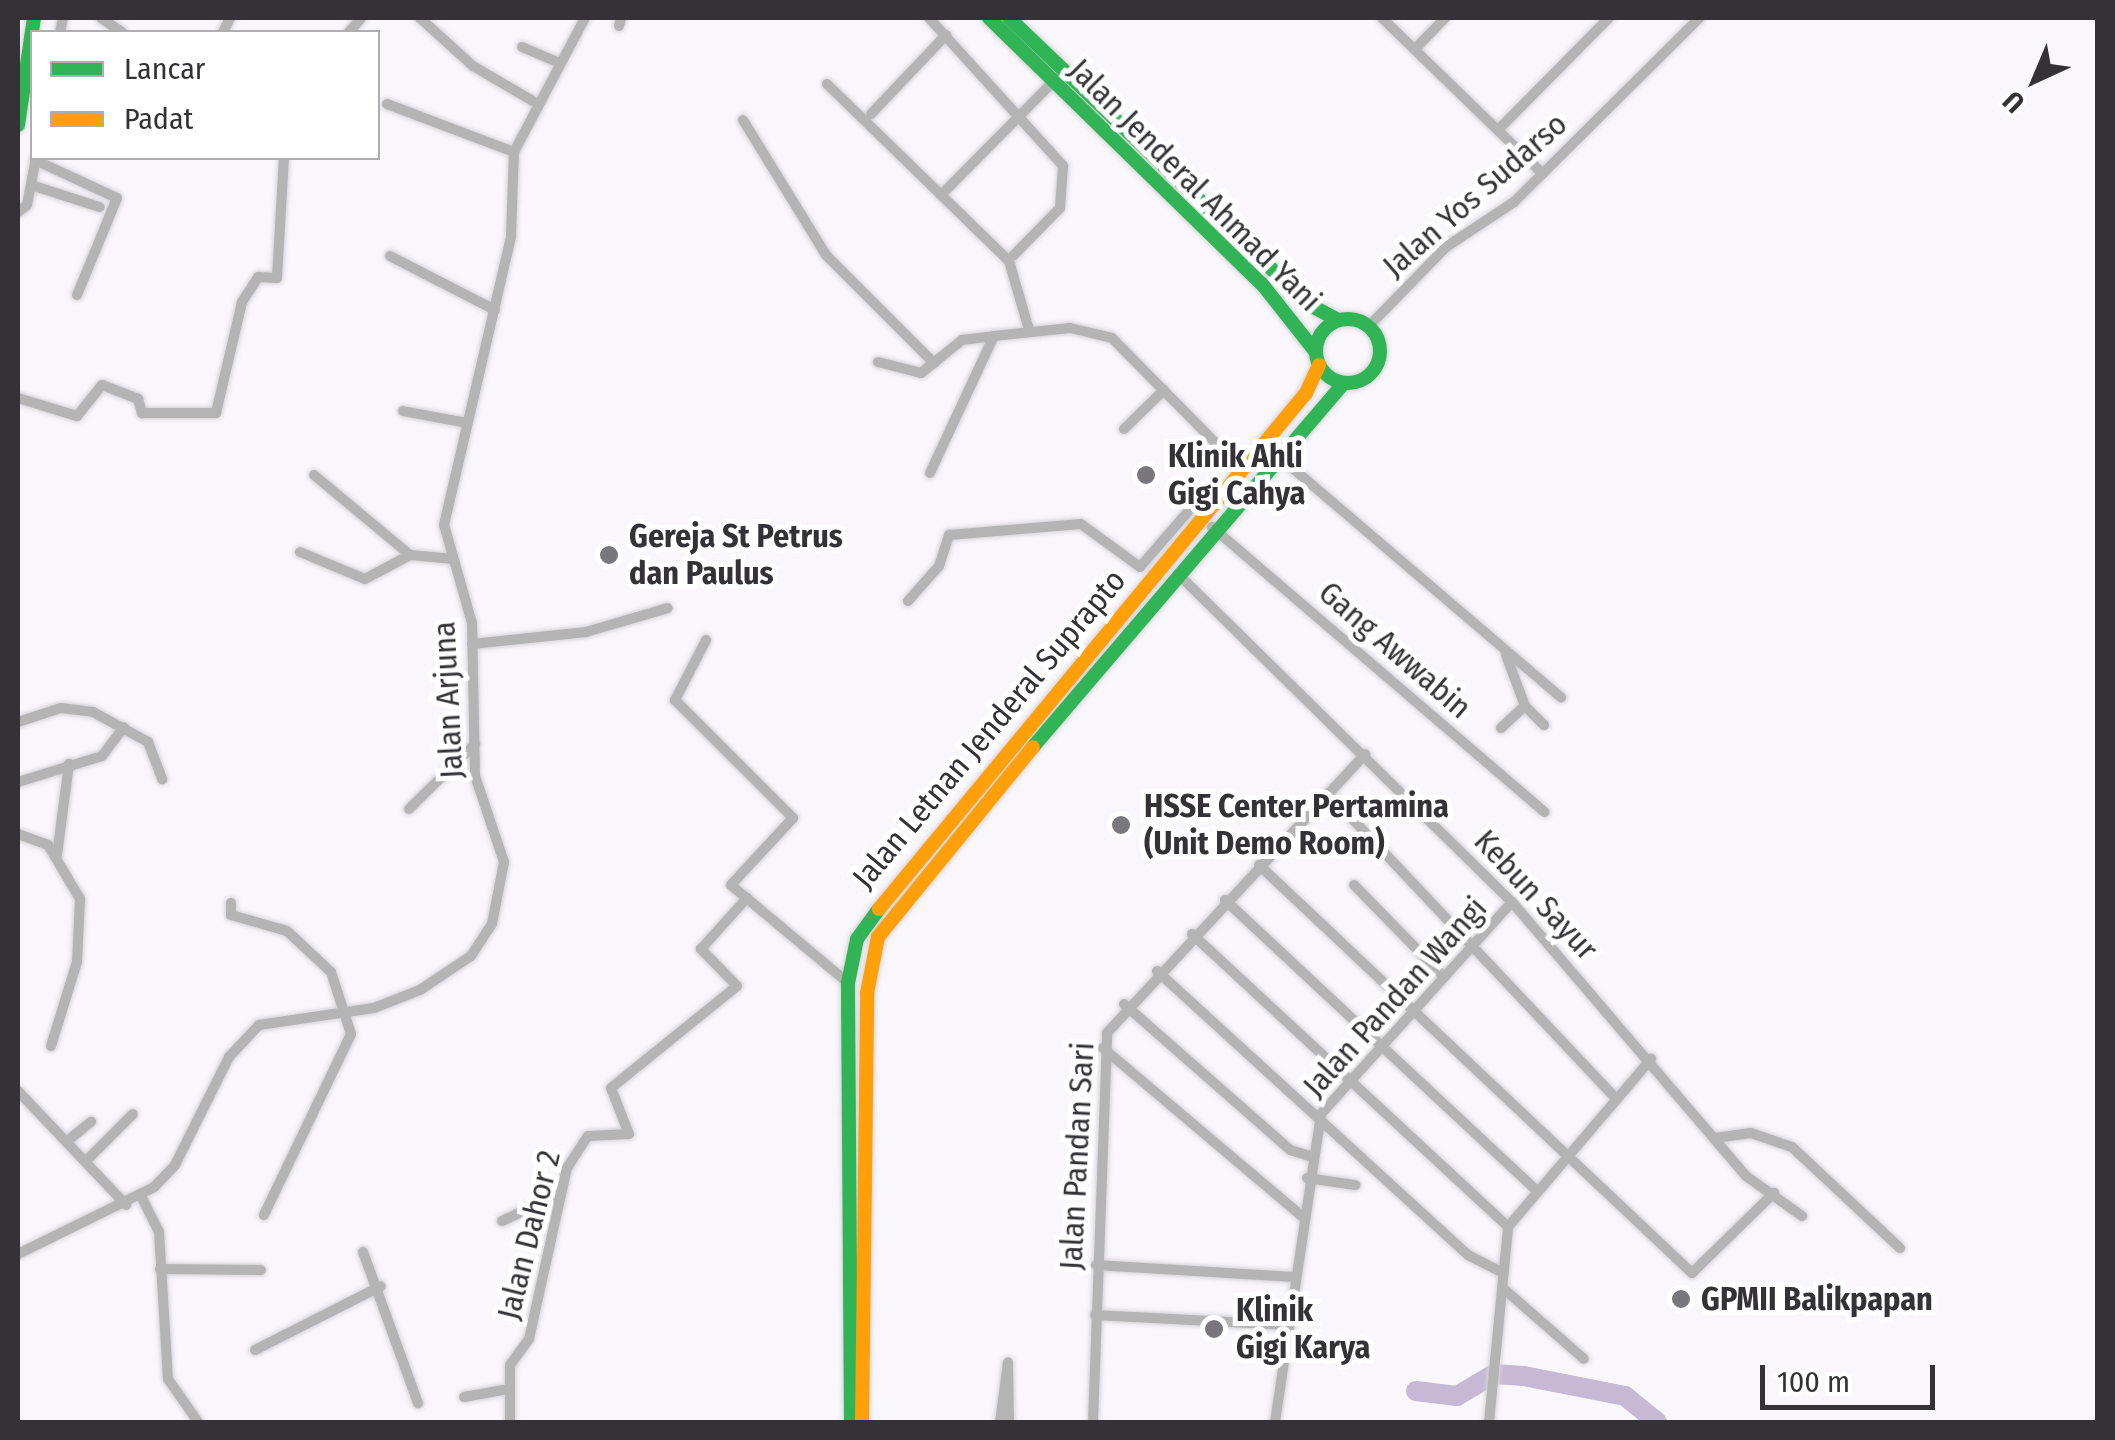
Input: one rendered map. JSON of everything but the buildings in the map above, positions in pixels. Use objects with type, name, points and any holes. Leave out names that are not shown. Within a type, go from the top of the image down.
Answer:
[{"type":"main road","name":"Jalan Jenderal Ahmad Yani","points":[[989,18],[1028,46],[1308,304],[1338,320]]},
{"type":"main road","name":"Jalan Jenderal Ahmad Yani","points":[[1009,18],[1028,46]]},
{"type":"main road","points":[[18,125],[30,45]]},
{"type":"main road","name":"Jalan Jenderal Ahmad Yani","points":[[1059,76],[1262,284],[1317,358]]},
{"type":"main road","points":[[1338,320],[1369,326],[1380,346],[1377,367],[1343,384],[1317,358],[1338,320]]},
{"type":"main road","name":"Jalan Letnan Jenderal Suprapto","points":[[862,1422],[848,983],[863,927],[932,835],[1242,470],[1317,358]]},
{"type":"main road","name":"Jalan Letnan Jenderal Suprapto","points":[[851,1422],[869,972],[886,922],[943,849],[1178,574],[1212,526],[1343,384]]},
{"type":"main road","points":[[932,835],[943,849]]},
{"type":"street","points":[[420,18],[473,66],[533,101]]},
{"type":"street","name":"Jalan Arjuna","points":[[18,1254],[126,1205],[175,1165],[251,1031],[294,1014],[341,1014],[437,982],[486,936],[505,870],[479,794],[472,644],[445,518],[513,223],[514,152],[533,101],[584,18]]},
{"type":"street","points":[[929,18],[1026,112],[1058,158],[1066,193],[1014,256]]},
{"type":"street","points":[[1382,18],[1543,174]]},
{"type":"street","points":[[1415,49],[1446,18]]},
{"type":"street","points":[[1498,130],[1609,18]]},
{"type":"street","name":"Jalan Yos Sudarso","points":[[1369,326],[1446,246],[1543,174],[1695,19]]},
{"type":"street","points":[[871,114],[946,36]]},
{"type":"street","points":[[522,47],[558,62]]},
{"type":"street","points":[[946,190],[1059,76]]},
{"type":"street","points":[[828,84],[1008,261],[1027,330]]},
{"type":"street","points":[[386,104],[514,152]]},
{"type":"street","points":[[743,120],[826,255],[934,363]]},
{"type":"street","points":[[18,212],[31,185],[36,160]]},
{"type":"street","points":[[38,160],[117,198],[78,294]]},
{"type":"street","points":[[18,398],[77,416],[102,385],[138,399],[142,413],[216,413],[242,302],[258,277],[277,278],[284,160]]},
{"type":"street","points":[[31,185],[100,207]]},
{"type":"street","points":[[390,256],[459,299],[495,310]]},
{"type":"street","points":[[878,362],[918,373],[962,340],[1027,330],[1102,333],[1242,470]]},
{"type":"street","points":[[930,473],[994,336]]},
{"type":"street","points":[[1124,429],[1164,390]]},
{"type":"street","points":[[404,411],[467,423]]},
{"type":"street","points":[[1276,454],[1561,697]]},
{"type":"street","points":[[314,475],[410,554],[454,559]]},
{"type":"street","points":[[908,602],[939,566],[949,535],[1081,524],[1140,568],[1198,500],[1209,509]]},
{"type":"street","name":"Gang Awwabin","points":[[1212,526],[1545,812]]},
{"type":"street","points":[[300,552],[366,580],[410,554]]},
{"type":"street","name":"Kebun Sayur","points":[[1178,574],[1512,902],[1715,1138],[1802,1216]]},
{"type":"street","points":[[472,644],[586,632],[668,608]]},
{"type":"street","points":[[706,640],[674,700],[793,818],[731,885],[848,983]]},
{"type":"street","points":[[1504,649],[1525,706],[1544,725]]},
{"type":"street","points":[[1502,728],[1525,706]]},
{"type":"street","points":[[18,722],[72,708],[124,727],[159,754],[162,779]]},
{"type":"street","points":[[18,782],[106,754],[124,727]]},
{"type":"street","points":[[409,810],[474,744]]},
{"type":"street","name":"Jalan Pandan Sari","points":[[1092,1422],[1103,1048],[1124,1004],[1365,754]]},
{"type":"street","points":[[57,855],[69,764]]},
{"type":"street","points":[[1328,793],[1614,1098]]},
{"type":"street","points":[[18,834],[57,855],[78,888],[82,918],[51,1046]]},
{"type":"street","points":[[1258,865],[1692,1273],[1774,1193]]},
{"type":"street","points":[[1354,885],[1444,977]]},
{"type":"street","name":"Jalan Dahor 2","points":[[510,1422],[509,1390],[560,1194],[584,1138],[632,1130],[614,1084],[737,986],[701,949],[747,898]]},
{"type":"street","points":[[1225,900],[1535,1189]]},
{"type":"street","name":"Jalan Pandan Wangi","points":[[1275,1422],[1310,1156],[1320,1114],[1512,902]]},
{"type":"street","points":[[232,903],[231,914],[287,931],[331,972],[350,1036],[264,1215]]},
{"type":"street","points":[[1192,934],[1352,1078],[1508,1227]]},
{"type":"street","points":[[1157,971],[1320,1114],[1468,1255],[1503,1273]]},
{"type":"street","points":[[1124,1004],[1290,1150],[1310,1156]]},
{"type":"street","points":[[1103,1048],[1302,1216]]},
{"type":"street","points":[[1489,1422],[1508,1227],[1583,1130],[1651,1059]]},
{"type":"street","points":[[18,1091],[72,1138],[126,1205]]},
{"type":"street","points":[[88,1158],[133,1114]]},
{"type":"street","points":[[72,1138],[92,1122]]},
{"type":"street","points":[[1715,1138],[1747,1132],[1792,1147],[1900,1248]]},
{"type":"street","points":[[1307,1178],[1355,1185]]},
{"type":"street","points":[[502,1220],[560,1194]]},
{"type":"street","points":[[141,1196],[157,1225],[165,1369],[198,1422]]},
{"type":"street","points":[[364,1252],[382,1286],[418,1403]]},
{"type":"street","points":[[1096,1264],[1294,1277]]},
{"type":"street","points":[[160,1269],[261,1270]]},
{"type":"street","points":[[255,1350],[382,1286]]},
{"type":"street","points":[[1504,1289],[1584,1359]]},
{"type":"street","points":[[1094,1314],[1288,1325]]},
{"type":"street","points":[[1000,1422],[1007,1363],[1009,1422]]},
{"type":"street","points":[[464,1397],[509,1390]]},
{"type":"waterway","points":[[1416,1391],[1457,1396],[1494,1374],[1524,1376],[1625,1396],[1657,1422]]},
{"type":"traffic: fast","points":[[32,30],[34,18]]},
{"type":"traffic: fast","points":[[989,18],[1262,284],[1315,351]]},
{"type":"traffic: fast","points":[[1009,18],[1308,304],[1338,320]]},
{"type":"traffic: fast","points":[[18,125],[30,45]]},
{"type":"traffic: fast","points":[[1348,319],[1371,328],[1380,351],[1371,374],[1348,383],[1325,374],[1316,351],[1325,328],[1348,319]]},
{"type":"traffic: fast","points":[[1033,747],[1343,384]]},
{"type":"traffic: fast","points":[[851,1422],[848,983],[857,939],[879,909]]},
{"type":"traffic: slow","points":[[879,909],[1306,393],[1319,365]]},
{"type":"traffic: slow","points":[[862,1422],[867,993],[878,937],[1033,747]]},
{"type":"place","name":"Klinik Ahli Gigi Cahya","points":[[1146,475]]},
{"type":"place","name":"Gereja St Petrus dan Paulus","points":[[609,555]]},
{"type":"place","name":"HSSE Center Pertamina (Unit Demo Room)","points":[[1121,825]]},
{"type":"place","name":"GPMII Balikpapan","points":[[1681,1299]]},
{"type":"place","name":"Klinik Gigi Karya","points":[[1214,1329]]}]
